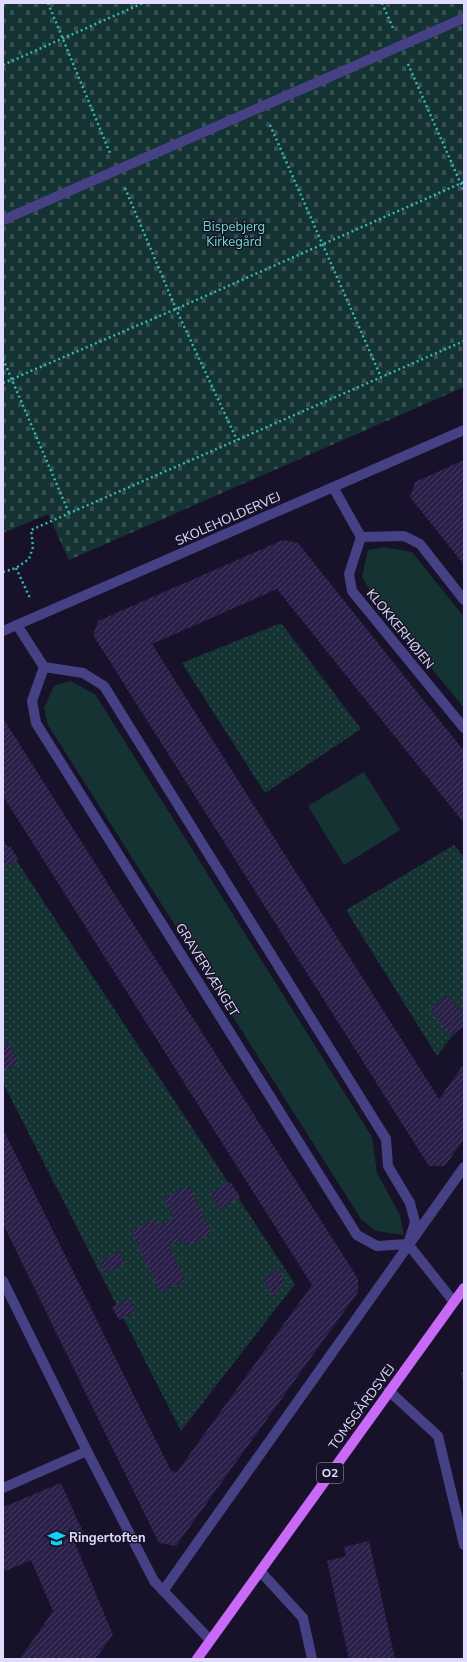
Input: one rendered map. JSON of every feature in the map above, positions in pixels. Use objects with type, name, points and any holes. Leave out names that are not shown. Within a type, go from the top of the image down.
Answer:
[{"type":"main road","name":"TOMSGÅRDSVEJ","points":[[197,1659],[464,1288]]},
{"type":"street","points":[[3,220],[464,18]]},
{"type":"street","name":"SKOLEHOLDERVEJ","points":[[3,631],[464,430]]},
{"type":"street","points":[[333,487],[361,537],[404,536],[420,544],[464,600]]},
{"type":"street","name":"KLOKKERHØJEN","points":[[361,537],[349,574],[352,591],[464,728]]},
{"type":"street","points":[[17,625],[44,667],[83,673],[104,686],[386,1139],[388,1166],[410,1203],[415,1222],[408,1244]]},
{"type":"street","name":"GRAVERVÆNGET","points":[[44,667],[32,701],[36,723],[357,1235],[377,1246],[408,1244]]},
{"type":"street","points":[[163,1591],[464,1167]]},
{"type":"street","points":[[408,1244],[454,1302]]},
{"type":"street","points":[[3,1281],[87,1451],[154,1581],[210,1640]]},
{"type":"street","points":[[389,1391],[438,1436],[464,1545]]},
{"type":"street","points":[[3,1488],[87,1451]]},
{"type":"street","points":[[260,1571],[303,1618],[312,1659]]},
{"type":"path","points":[[48,3],[176,309],[237,440]]},
{"type":"path","points":[[3,65],[143,3]]},
{"type":"path","points":[[382,3],[464,191]]},
{"type":"path","points":[[262,107],[381,377]]},
{"type":"path","points":[[3,383],[176,309],[464,182]]},
{"type":"path","points":[[3,572],[16,568],[30,559],[33,547],[31,530],[464,341]]},
{"type":"path","points":[[3,359],[69,513]]},
{"type":"path","points":[[16,568],[39,616]]},
{"type":"green space","name":"Bispebjerg Kirkegård","points":[[3,3],[464,3],[464,387],[69,560],[48,514],[3,533]]},
{"type":"green space","points":[[384,547],[412,552],[464,617],[464,708],[372,595],[362,577],[368,550]]},
{"type":"green space","points":[[281,623],[361,729],[265,793],[182,663]]},
{"type":"green space","points":[[70,681],[95,694],[372,1137],[377,1173],[400,1215],[404,1235],[376,1231],[361,1219],[48,725],[44,708],[54,686]]},
{"type":"green space","points":[[364,772],[400,830],[344,865],[308,806]]},
{"type":"green space","points":[[3,840],[295,1284],[181,1431],[3,1083]]},
{"type":"green space","points":[[454,845],[464,857],[464,1021],[437,1056],[346,910]]},
{"type":"building","points":[[464,460],[464,565],[410,497],[415,482]]},
{"type":"building","points":[[283,540],[298,543],[464,751],[464,823],[277,589],[152,644],[439,1099],[464,1064],[464,1139],[445,1166],[429,1166],[93,635],[98,621]]},
{"type":"building","points":[[3,718],[358,1279],[358,1292],[176,1546],[159,1543],[3,1224],[3,1129],[171,1471],[177,1472],[312,1285],[3,796]]},
{"type":"building","points":[[10,846],[18,859],[3,869],[3,851]]},
{"type":"building","points":[[448,995],[464,1015],[464,1026],[451,1036],[430,1009]]},
{"type":"building","points":[[9,1043],[19,1063],[3,1071],[3,1046]]},
{"type":"building","points":[[230,1181],[240,1197],[220,1210],[210,1193]]},
{"type":"building","points":[[189,1186],[212,1233],[187,1246],[184,1239],[169,1246],[185,1280],[160,1292],[131,1231],[156,1219],[159,1226],[174,1218],[164,1198]]},
{"type":"building","points":[[119,1251],[125,1263],[105,1273],[99,1261]]},
{"type":"building","points":[[278,1269],[285,1281],[273,1297],[262,1280]]},
{"type":"building","points":[[129,1299],[136,1312],[119,1320],[112,1307]]},
{"type":"building","points":[[461,1372],[464,1372],[464,1383],[463,1383]]},
{"type":"building","points":[[61,1483],[85,1537],[74,1541],[113,1635],[95,1659],[20,1659],[53,1611],[31,1560],[3,1572],[3,1507]]},
{"type":"building","points":[[369,1541],[395,1659],[349,1659],[327,1561],[346,1556],[344,1547]]},
{"type":"place","name":"Ringertoften","points":[[56,1538]]}]
